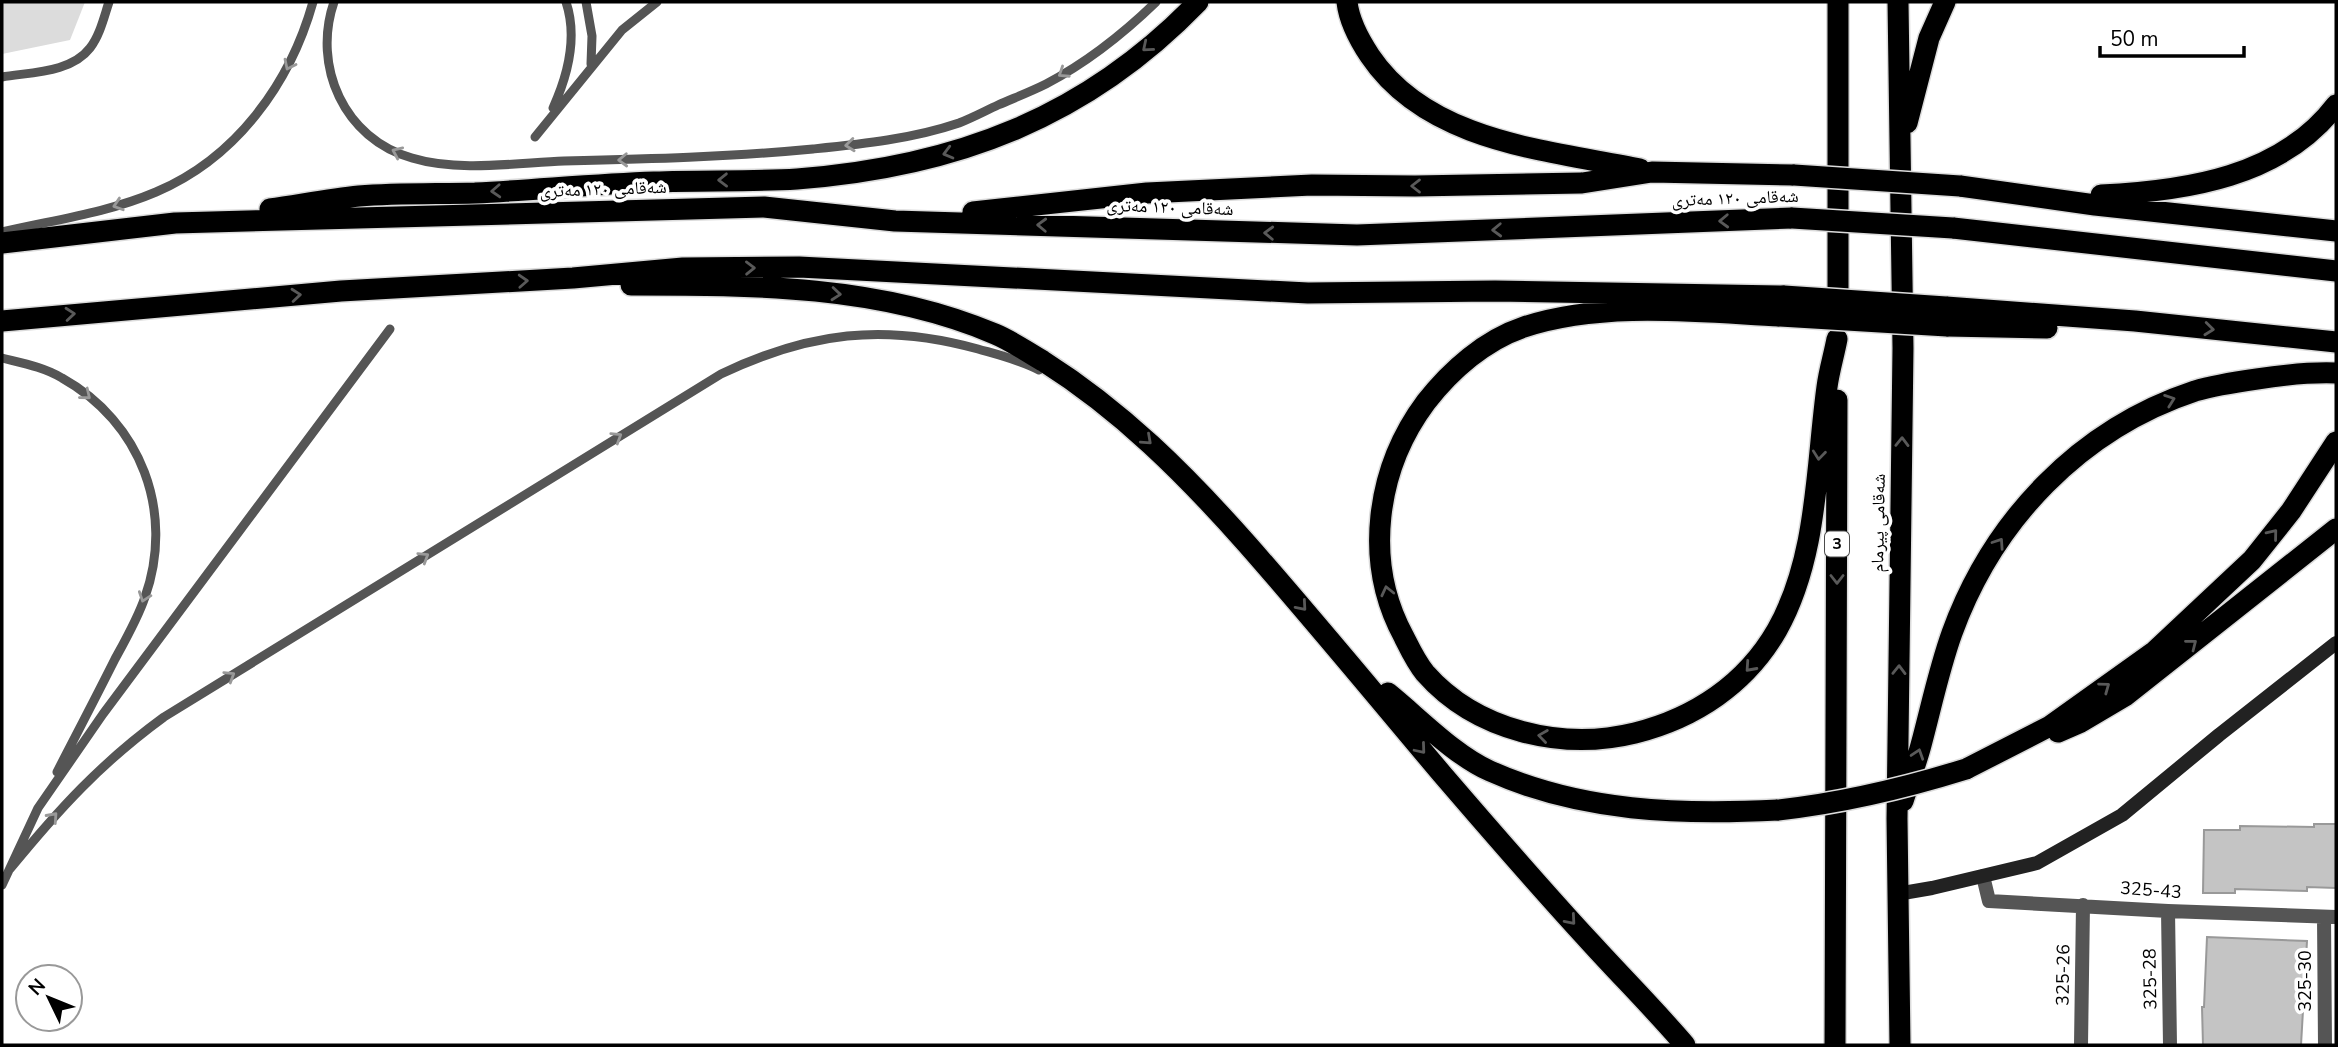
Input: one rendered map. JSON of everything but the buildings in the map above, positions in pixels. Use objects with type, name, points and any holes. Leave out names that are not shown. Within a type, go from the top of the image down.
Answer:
[{"type":"highway","points":[[175,223],[359,196],[654,182],[796,179],[905,166],[982,144],[1021,128],[1085,94],[1131,60],[1198,2]]},
{"type":"highway","points":[[1347,2],[1363,46],[1376,65],[1387,79],[1427,111],[1483,136],[1652,172]]},
{"type":"highway","points":[[1827,2],[1839,157]]},
{"type":"highway","name":"3","points":[[1835,1045],[1838,2]]},
{"type":"highway","name":"شەقامی پیرمام","points":[[1898,2],[1903,348],[1897,819],[1900,1045]]},
{"type":"highway","points":[[1900,153],[1929,38],[1944,2]]},
{"type":"highway","points":[[2043,197],[2138,194],[2200,185],[2226,178],[2256,166],[2293,145],[2324,121],[2336,105]]},
{"type":"highway","points":[[895,221],[1147,193],[1312,185],[1582,183],[1652,172],[1794,175],[1960,186],[2336,231]]},
{"type":"highway","name":"شەقامی ١٢٠ مەتری","points":[[2,243],[175,223],[764,207],[895,221],[1357,235],[1792,218],[1953,228],[2336,271]]},
{"type":"highway","points":[[2,321],[341,291],[573,278],[684,268],[799,267],[1308,293],[1494,291],[1947,316],[2135,321],[2336,342]]},
{"type":"highway","points":[[573,278],[618,285],[727,285],[859,296],[914,306],[997,335],[1065,375],[1122,417],[1206,498],[1347,658],[1441,773],[1685,1045]]},
{"type":"highway","points":[[1782,306],[1637,311],[1552,320],[1522,327],[1472,356],[1452,372],[1415,417],[1402,440],[1385,484],[1381,505],[1380,553],[1388,596],[1397,625],[1425,673],[1462,704],[1502,725],[1542,736],[1584,740],[1620,737],[1667,724],[1689,714],[1727,690],[1756,661],[1778,628],[1800,570],[1812,518],[1828,383],[1837,339]]},
{"type":"highway","points":[[1897,819],[1921,746],[1952,632],[1971,590],[1998,543],[2026,504],[2051,477],[2083,448],[2121,424],[2164,402],[2197,390],[2231,383],[2279,376],[2333,373]]},
{"type":"highway","points":[[2007,750],[2050,726],[2155,651],[2203,607],[2252,560],[2291,512],[2336,442]]},
{"type":"highway","points":[[1347,658],[1452,746],[1488,771],[1559,795],[1613,807],[1690,812],[1778,810],[1823,805],[1925,782],[1966,769],[2081,722],[2125,696],[2336,529]]},
{"type":"street","points":[[1897,894],[2037,863],[2122,815],[2218,735],[2336,643]]},
{"type":"street","name":"325-43","points":[[1983,876],[1989,901],[2330,917]]},
{"type":"street","name":"325-26","points":[[2081,1045],[2083,905]]},
{"type":"street","name":"325-28","points":[[2168,911],[2170,1045]]},
{"type":"street","name":"325-30","points":[[2325,1045],[2330,917]]},
{"type":"lane","points":[[2,77],[64,66],[83,55],[96,38],[109,2]]},
{"type":"lane","points":[[2,232],[106,209],[142,198],[175,183],[207,163],[241,133],[272,94],[296,50],[313,2]]},
{"type":"lane","points":[[334,2],[326,44],[330,73],[343,105],[354,120],[380,144],[411,158],[467,165],[736,156],[872,143],[958,123],[1047,84],[1096,52],[1156,2]]},
{"type":"lane","points":[[546,122],[558,97],[569,63],[570,19],[566,2]]},
{"type":"lane","points":[[586,2],[592,36],[591,66]]},
{"type":"lane","points":[[535,136],[622,30],[657,2]]},
{"type":"lane","points":[[38,808],[103,714],[390,330]]},
{"type":"lane","points":[[10,869],[41,830],[95,772],[124,746],[164,717],[680,398],[752,359],[772,351],[825,338],[859,334],[920,336],[960,344],[1030,365],[1122,417]]},
{"type":"lane","points":[[2,358],[61,377],[107,412],[123,431],[143,465],[150,485],[157,524],[156,547],[146,596],[38,808],[2,885]]},
{"type":"shaded area","points":[[2,2],[85,2],[70,40],[2,54]]}]
